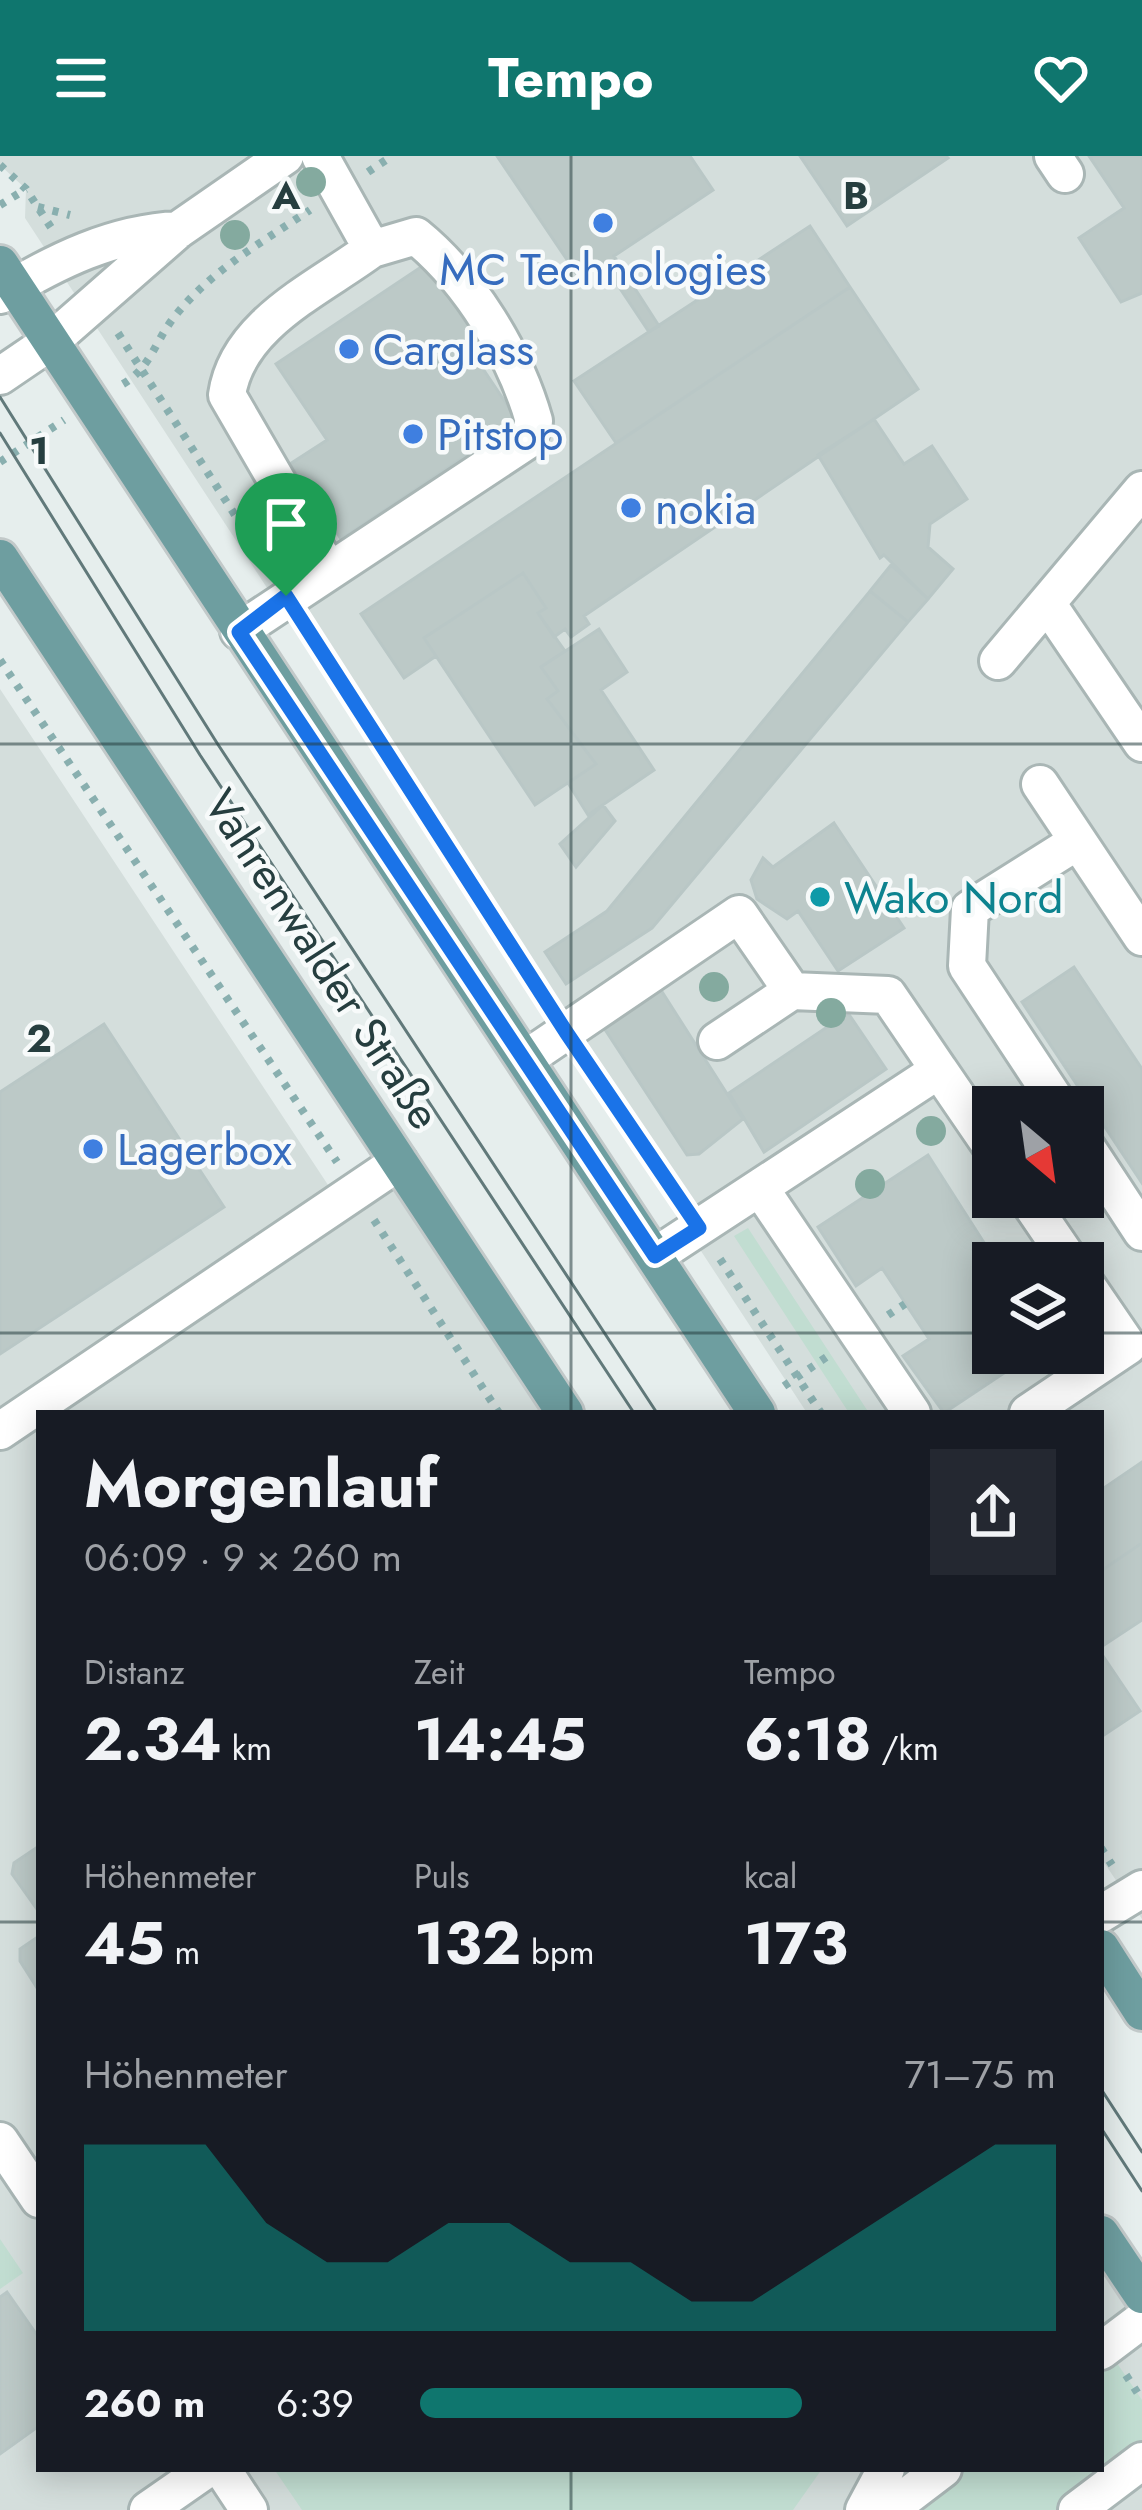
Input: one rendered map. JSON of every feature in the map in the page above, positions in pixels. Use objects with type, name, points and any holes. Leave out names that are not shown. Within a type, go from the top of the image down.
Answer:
[{"type":"main road","points":[[5,281],[527,1058],[755,1410]]},
{"type":"main road","name":"Vahrenwalder Straße","points":[[0,558],[564,1410]]},
{"type":"main road","points":[[1104,1953],[1142,2012]]},
{"type":"main road","points":[[1104,2238],[1142,2295]]},
{"type":"street","points":[[0,376],[50,342],[178,230],[285,156]]},
{"type":"street","points":[[320,156],[372,250]]},
{"type":"street","points":[[5,281],[141,232],[178,230]]},
{"type":"street","points":[[239,632],[286,596],[328,569],[528,440],[534,421],[496,335],[443,258],[416,236],[372,250],[251,337],[231,366],[227,395],[328,569]]},
{"type":"street","points":[[998,661],[1142,490]]},
{"type":"street","points":[[1047,603],[1142,743]]},
{"type":"street","points":[[1040,784],[1142,937]]},
{"type":"street","points":[[1046,1086],[967,966],[970,909],[1078,841]]},
{"type":"street","points":[[527,1058],[740,914],[792,991]]},
{"type":"street","points":[[717,1041],[792,991],[888,995],[972,1118]]},
{"type":"street","points":[[655,1256],[939,1070]]},
{"type":"street","points":[[0,1431],[399,1162]]},
{"type":"street","points":[[1104,1174],[1142,1232]]},
{"type":"street","points":[[760,1188],[910,1410]]},
{"type":"street","points":[[1104,1311],[1128,1346],[1104,1362]]},
{"type":"street","points":[[1032,1410],[1086,1374]]},
{"type":"street","points":[[1104,1912],[1142,1889]]},
{"type":"street","points":[[0,2141],[36,2195]]},
{"type":"street","points":[[1104,2349],[1142,2320]]},
{"type":"street","points":[[1077,2510],[1142,2461]]},
{"type":"street","points":[[148,2510],[203,2472]]},
{"type":"street","points":[[224,2472],[249,2510]]},
{"type":"street","points":[[863,2510],[884,2472]]},
{"type":"street","points":[[889,2510],[939,2472]]},
{"type":"path","points":[[143,372],[172,320],[220,270],[392,156]]},
{"type":"path","points":[[0,165],[26,189],[70,255]]},
{"type":"path","points":[[0,205],[26,189]]},
{"type":"path","points":[[98,302],[566,1032],[819,1410]]},
{"type":"path","points":[[0,660],[497,1410]]},
{"type":"shaded area","points":[[0,156],[1142,156],[1142,1919],[1104,1862],[1104,1410],[805,1410],[25,218],[26,189],[0,165]]},
{"type":"shaded area","points":[[0,689],[334,1194],[395,1155],[561,1410],[36,1410],[36,2472],[1104,2472],[1104,2238],[1142,2295],[1142,2510],[0,2510]]},
{"type":"green space","points":[[748,1228],[867,1410],[847,1410],[734,1236]]},
{"type":"green space","points":[[0,2239],[23,2273],[0,2289]]},
{"type":"green space","points":[[1104,2349],[1142,2400],[1142,2461],[1080,2510],[864,2510],[884,2472],[1104,2472]]},
{"type":"green space","points":[[276,2472],[820,2472],[793,2510],[302,2510]]},
{"type":"building","name":"MC Technologies","points":[[497,156],[690,156],[713,190],[614,256],[659,326],[649,332],[603,263],[580,279]]},
{"type":"building","points":[[800,156],[946,156],[948,158],[847,226]]},
{"type":"building","points":[[1089,156],[1142,156],[1142,293],[1121,302],[1079,238],[1124,208]]},
{"type":"building","points":[[810,226],[850,287],[616,443],[574,381]]},
{"type":"building","points":[[427,263],[479,342],[469,348],[518,421],[341,539],[290,464],[327,440],[276,364]]},
{"type":"building","points":[[850,287],[918,389],[584,616],[589,624],[571,637],[565,629],[554,637],[538,613],[546,608],[523,573],[424,638],[436,656],[404,678],[361,614]]},
{"type":"building","points":[[874,419],[904,464],[932,446],[967,499],[930,524],[928,547],[953,569],[928,599],[884,555],[880,558],[818,455]]},
{"type":"building","points":[[891,565],[928,599],[908,622],[870,591]]},
{"type":"building","points":[[523,573],[546,608],[538,613],[565,651],[541,667],[558,691],[547,699],[596,764],[535,805],[424,638]]},
{"type":"building","points":[[870,591],[908,622],[652,928],[566,984],[545,952],[607,911]]},
{"type":"building","points":[[599,629],[627,672],[601,690],[654,770],[588,815],[568,783],[596,764],[547,699],[558,691],[541,667]]},
{"type":"building","points":[[603,805],[615,821],[576,867],[560,844]]},
{"type":"building","name":"Wako Nord","points":[[834,823],[904,928],[838,971],[798,911],[787,919],[757,899],[751,880],[763,858],[773,867]]},
{"type":"building","points":[[1074,967],[1142,1069],[1142,1183],[1104,1126],[1104,1086],[1078,1086],[1022,1002]]},
{"type":"building","points":[[659,987],[743,1119],[699,1154],[687,1155],[602,1025]]},
{"type":"building","points":[[848,1013],[886,1069],[764,1152],[729,1093]]},
{"type":"building","name":"Lagerbox","points":[[104,1024],[224,1207],[0,1354],[0,1092]]},
{"type":"building","points":[[928,1155],[984,1242],[972,1242],[972,1374],[1002,1374],[942,1410],[903,1356],[929,1339],[882,1268],[856,1286],[818,1227]]},
{"type":"building","points":[[1142,1462],[1142,1543],[1104,1569],[1104,1488]]},
{"type":"building","points":[[1142,1543],[1142,1620],[1104,1645],[1104,1569]]},
{"type":"building","points":[[1104,1657],[1140,1711],[1104,1735]]},
{"type":"building","points":[[36,1848],[36,1908],[12,1874],[14,1863]]},
{"type":"building","points":[[36,1938],[36,1986],[20,1961],[20,1949]]},
{"type":"building","points":[[7,2292],[36,2334],[36,2428],[0,2454],[0,2297]]},
{"type":"tram line","points":[[0,397],[217,743],[655,1410]]},
{"type":"tram line","points":[[0,433],[200,755],[632,1410]]},
{"type":"tram line","points":[[1104,2094],[1142,2152]]},
{"type":"tram line","points":[[1104,2133],[1142,2191]]},
{"type":"place","name":"MC Technologies","points":[[603,223]]},
{"type":"place","name":"Carglass","points":[[349,349]]},
{"type":"place","name":"Pitstop","points":[[413,434]]},
{"type":"place","name":"nokia","points":[[631,508]]},
{"type":"place","name":"Wako Nord","points":[[820,897]]},
{"type":"place","name":"Lagerbox","points":[[93,1149]]},
{"type":"route","points":[[286,596],[566,1032],[699,1228],[655,1256],[239,632],[286,596]]}]
